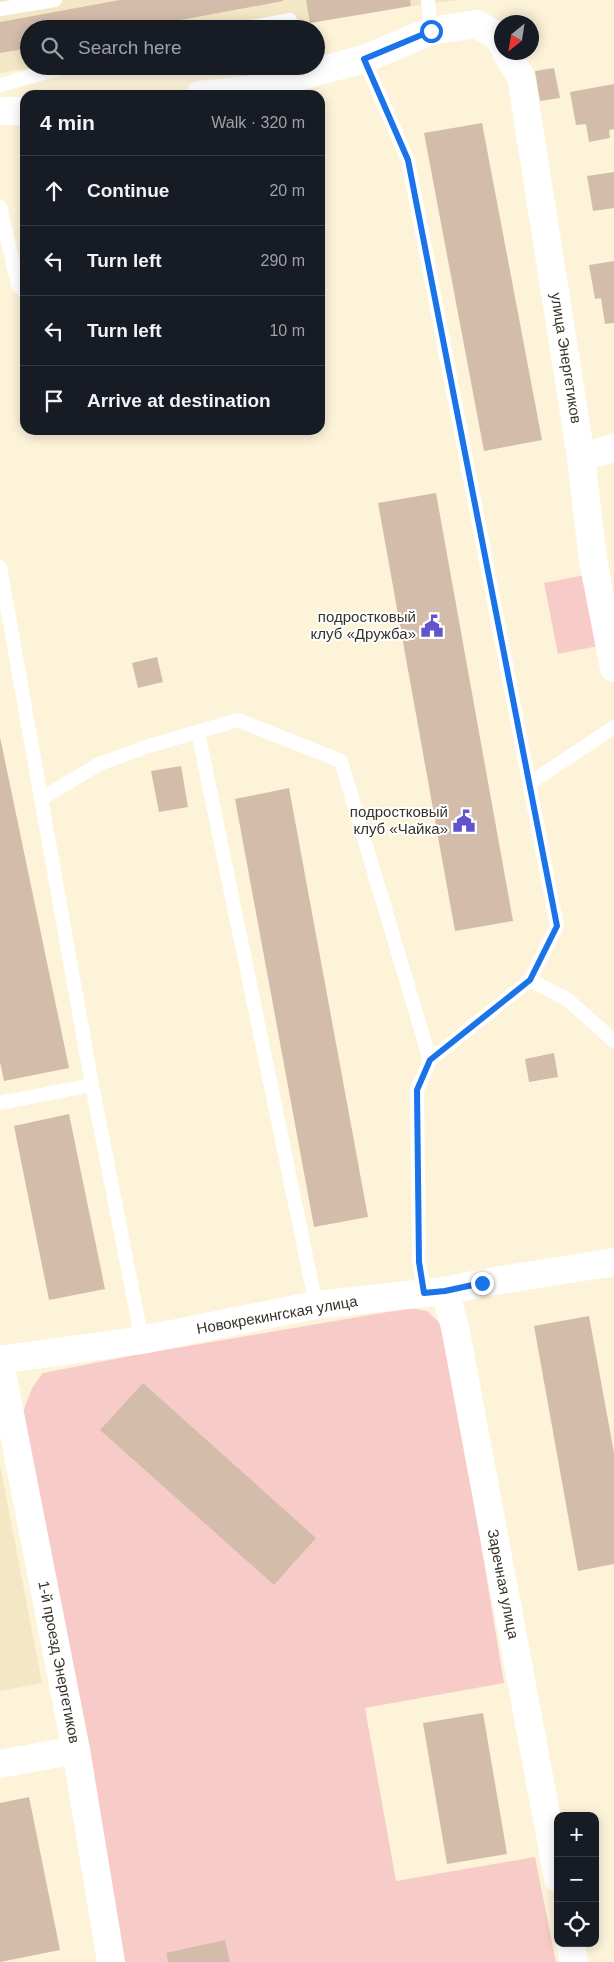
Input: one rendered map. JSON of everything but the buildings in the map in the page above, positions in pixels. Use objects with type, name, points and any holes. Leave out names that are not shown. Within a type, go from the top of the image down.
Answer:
[{"type":"street","points":[[325,69],[364,59],[431,31],[476,24],[494,38]]},
{"type":"street","name":"улица Энергетиков","points":[[511,60],[521,77],[581,457],[593,560],[614,668]]},
{"type":"street","points":[[248,90],[304,75]]},
{"type":"street","points":[[0,111],[20,111]]},
{"type":"street","points":[[581,457],[614,448]]},
{"type":"street","name":"Новокрекингская улица","points":[[0,1361],[142,1340],[316,1305],[435,1292],[614,1262]]},
{"type":"street","name":"Заречная улица","points":[[435,1292],[457,1337],[554,1857]]},
{"type":"street","name":"1-й проезд Энергетиков","points":[[0,1361],[76,1750],[111,1962]]},
{"type":"street","points":[[0,1764],[76,1750]]},
{"type":"street","points":[[571,1947],[574,1962]]},
{"type":"lane","points":[[0,9],[55,0]]},
{"type":"lane","points":[[428,0],[431,31]]},
{"type":"lane","points":[[364,59],[408,160],[557,926],[530,980],[430,1060],[417,1090],[419,1262],[435,1292]]},
{"type":"lane","points":[[0,85],[36,75]]},
{"type":"lane","points":[[0,208],[20,287]]},
{"type":"lane","points":[[0,567],[92,1086],[142,1340]]},
{"type":"lane","points":[[41,799],[99,764],[152,745],[238,720],[341,761],[430,1060]]},
{"type":"lane","points":[[530,783],[614,728]]},
{"type":"lane","points":[[198,732],[316,1305]]},
{"type":"lane","points":[[530,980],[568,1000],[614,1040]]},
{"type":"lane","points":[[0,1103],[92,1086]]},
{"type":"shaded area","points":[[0,0],[458,0],[325,21],[20,20],[20,70],[0,73]]},
{"type":"shaded area","points":[[585,575],[598,646],[558,654],[544,583]]},
{"type":"shaded area","points":[[411,1308],[427,1311],[445,1328],[504,1683],[365,1708],[396,1881],[535,1857],[556,1962],[120,1962],[23,1412],[32,1388],[43,1373],[135,1355]]},
{"type":"shaded area","points":[[0,1465],[42,1683],[0,1691]]},
{"type":"place","name":"подростковый клуб «Дружба»","points":[[432,626]]},
{"type":"place","name":"подростковый клуб «Чайка»","points":[[464,821]]},
{"type":"route","points":[[431,31],[364,59],[408,160],[557,926],[530,980],[430,1060],[417,1090],[419,1262],[424,1293],[445,1291],[482,1283]]}]
